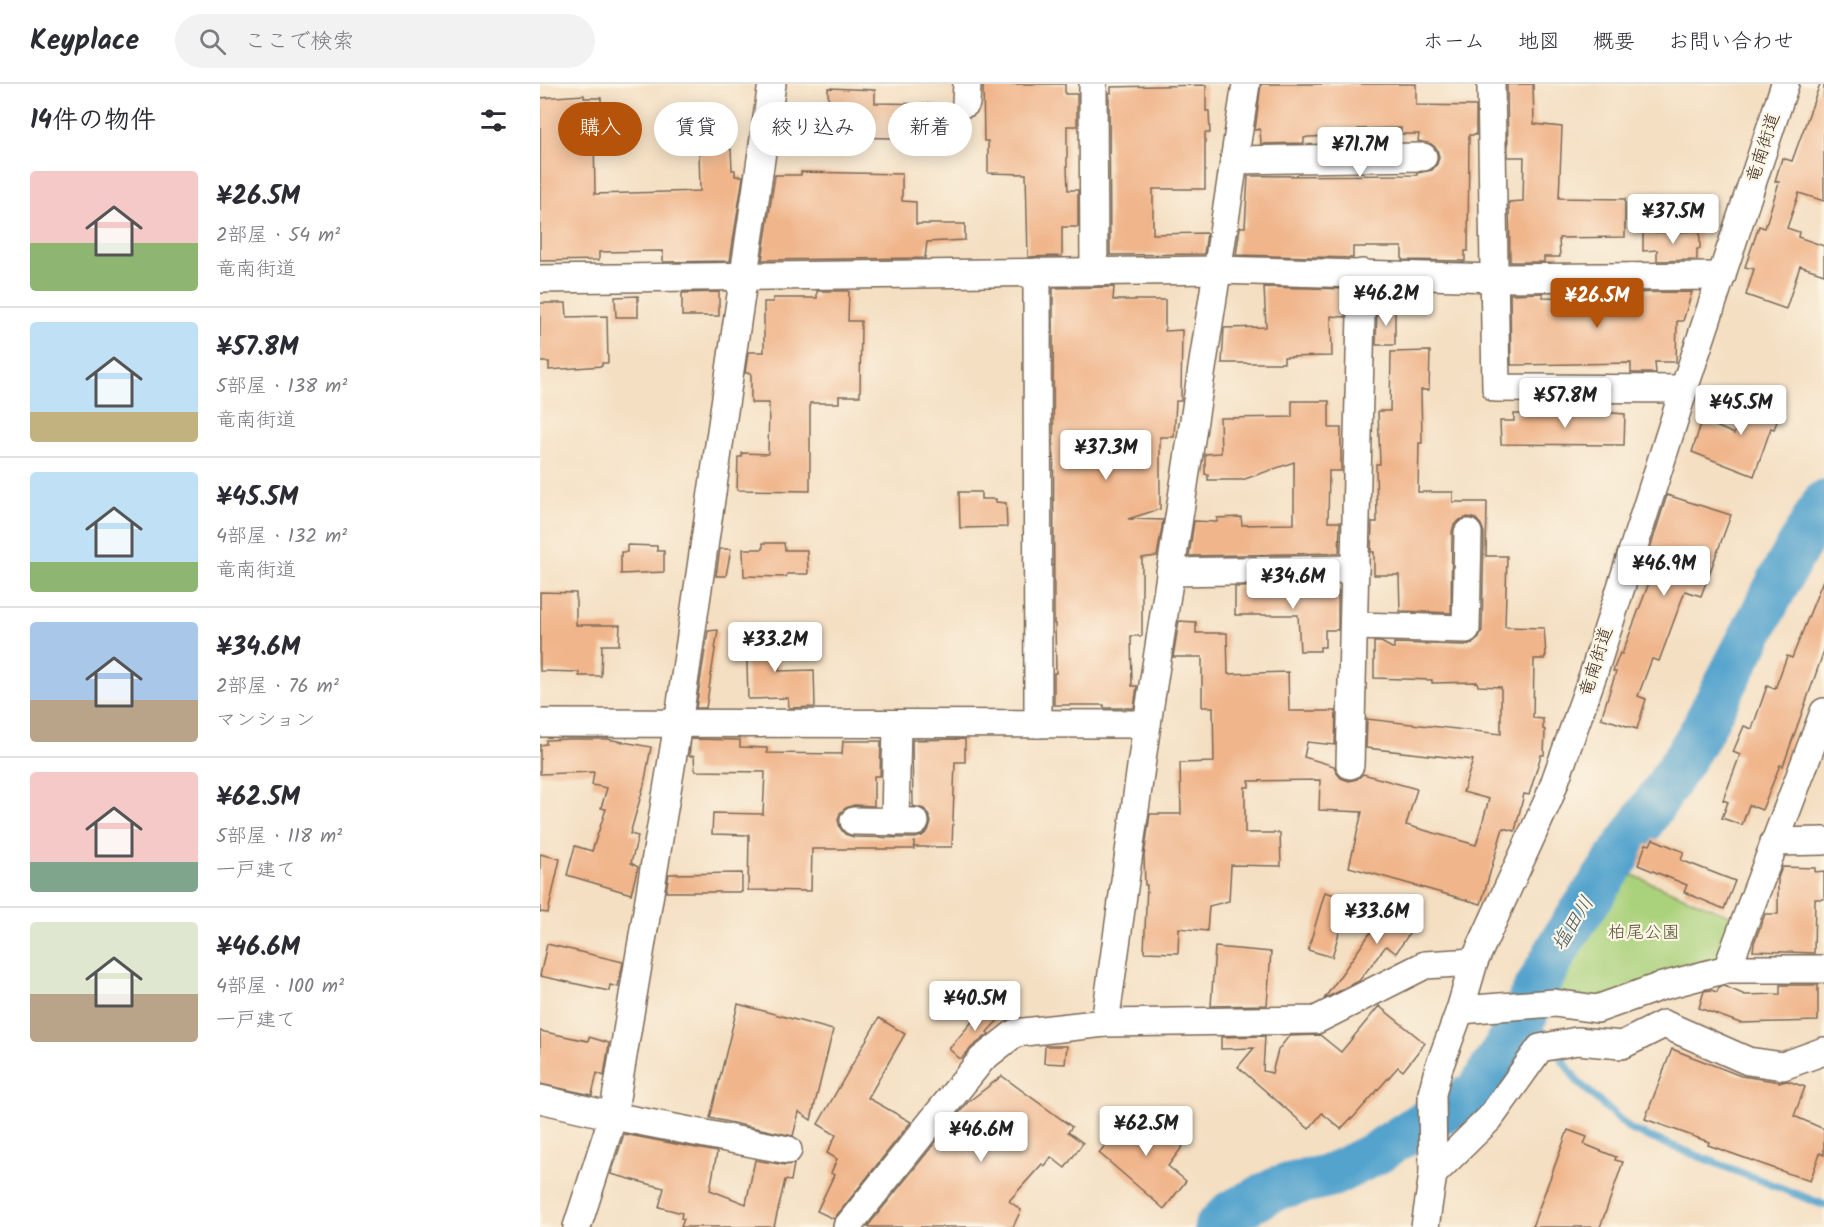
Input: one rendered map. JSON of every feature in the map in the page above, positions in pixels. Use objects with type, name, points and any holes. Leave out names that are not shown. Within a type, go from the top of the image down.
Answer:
[{"type":"street","points":[[577,1227],[613,1116],[678,724],[772,84]]},
{"type":"street","points":[[1093,84],[1094,272]]},
{"type":"street","points":[[1105,1023],[1147,724],[1246,84]]},
{"type":"street","points":[[1491,84],[1496,388],[1684,390]]},
{"type":"street","name":"竜南街道","points":[[1425,1227],[1433,1164],[1432,1094],[1438,1070],[1460,1010],[1474,962],[1549,798],[1594,672],[1785,84]]},
{"type":"street","points":[[1234,160],[1423,157]]},
{"type":"street","points":[[540,279],[1217,270],[1495,278],[1722,276]]},
{"type":"street","points":[[1037,272],[1038,724]]},
{"type":"street","points":[[1350,765],[1362,273]]},
{"type":"street","points":[[1354,626],[1466,629],[1468,533]]},
{"type":"street","points":[[1170,572],[1355,569]]},
{"type":"street","points":[[1727,969],[1824,712]]},
{"type":"street","points":[[540,723],[1147,724]]},
{"type":"street","points":[[854,821],[905,822],[897,724]]},
{"type":"street","points":[[1774,842],[1824,841]]},
{"type":"street","points":[[847,1227],[982,1059],[1015,1033],[1105,1023],[1316,1020],[1425,965],[1474,962]]},
{"type":"street","points":[[1460,1010],[1554,1003],[1597,1009],[1659,987],[1727,969],[1824,969]]},
{"type":"street","points":[[1433,1164],[1490,1118],[1540,1048],[1578,1041],[1622,1045],[1664,1023],[1748,1061],[1783,1066],[1824,1052]]},
{"type":"street","points":[[540,1099],[613,1116],[788,1150]]},
{"type":"green space","name":"柏尾公園","points":[[1625,872],[1734,917],[1720,961],[1597,1000],[1548,990]]},
{"type":"building","points":[[983,84],[1065,84],[1065,94],[1077,94],[1077,126],[1067,126],[1067,168],[1068,190],[1078,190],[1078,227],[1062,227],[1062,256],[1028,257],[1026,174],[988,173],[988,141],[984,141]]},
{"type":"building","points":[[1261,84],[1416,84],[1416,105],[1476,106],[1476,135],[1469,135],[1468,251],[1465,251],[1465,261],[1402,260],[1402,247],[1353,247],[1353,258],[1236,255],[1240,227],[1245,227],[1248,176],[1417,175],[1417,173],[1432,170],[1439,157],[1437,149],[1431,144],[1418,141],[1419,134],[1401,134],[1401,128],[1358,129],[1358,135],[1308,137],[1304,138],[1304,143],[1261,144],[1260,129],[1255,130]]},
{"type":"building","points":[[1507,84],[1533,84],[1534,124],[1562,127],[1559,198],[1625,199],[1625,237],[1559,238],[1560,257],[1544,257],[1544,262],[1510,262],[1509,202],[1523,201],[1524,157],[1508,157]]},
{"type":"building","points":[[1820,84],[1824,84],[1824,201],[1799,193],[1787,228],[1799,232],[1798,237],[1824,246],[1824,274],[1800,266],[1786,309],[1746,295],[1754,269],[1745,267],[1759,226],[1765,228],[1779,182],[1775,181],[1782,158],[1792,161]]},
{"type":"building","points":[[1206,85],[1206,111],[1209,111],[1210,133],[1205,133],[1205,189],[1153,189],[1153,234],[1207,233],[1204,254],[1110,255],[1109,93],[1111,93],[1111,87]]},
{"type":"building","points":[[828,88],[875,90],[875,102],[828,102]]},
{"type":"building","points":[[584,95],[584,98],[601,98],[601,102],[558,102],[558,156],[594,156],[595,194],[700,191],[699,156],[731,156],[732,170],[735,170],[735,176],[743,176],[730,261],[663,262],[663,251],[599,252],[599,260],[540,261],[540,98]]},
{"type":"building","points":[[876,103],[888,103],[888,138],[876,138]]},
{"type":"building","points":[[801,172],[902,174],[902,201],[916,202],[916,224],[965,224],[965,240],[927,242],[925,258],[762,260],[775,175],[801,175]]},
{"type":"building","points":[[1700,231],[1700,249],[1697,249],[1697,260],[1657,261],[1657,250],[1643,251],[1643,233]]},
{"type":"building","points":[[1114,287],[1113,300],[1165,300],[1165,331],[1182,330],[1181,401],[1176,401],[1174,437],[1160,437],[1160,509],[1128,519],[1163,520],[1157,556],[1142,558],[1142,636],[1131,636],[1132,686],[1137,686],[1134,708],[1104,708],[1104,705],[1054,705],[1054,673],[1056,673],[1053,288]]},
{"type":"building","points":[[1264,287],[1346,289],[1345,317],[1331,316],[1332,356],[1284,357],[1284,363],[1222,363],[1224,328],[1266,327]]},
{"type":"building","points":[[817,291],[849,291],[848,321],[861,321],[860,396],[839,396],[839,403],[810,403],[810,491],[737,490],[738,457],[742,457],[742,453],[768,454],[769,403],[751,403],[751,373],[745,373],[748,352],[764,352],[764,302],[773,302],[773,298],[817,298]]},
{"type":"building","points":[[719,292],[719,316],[682,316],[682,293]]},
{"type":"building","points":[[1692,292],[1683,321],[1677,321],[1676,362],[1655,362],[1656,373],[1631,373],[1631,363],[1511,365],[1510,294],[1543,293],[1543,297],[1587,298],[1587,293]]},
{"type":"building","points":[[638,296],[638,317],[616,317],[615,297]]},
{"type":"building","points":[[540,303],[566,303],[567,317],[607,316],[608,363],[602,363],[602,366],[549,370],[549,362],[540,362]]},
{"type":"building","points":[[1377,309],[1395,309],[1395,345],[1376,345]]},
{"type":"building","points":[[1430,351],[1429,390],[1421,390],[1422,443],[1419,443],[1418,492],[1453,492],[1453,502],[1487,502],[1486,556],[1507,556],[1505,627],[1544,628],[1546,655],[1544,659],[1534,659],[1533,718],[1543,719],[1544,755],[1541,755],[1529,795],[1524,794],[1515,831],[1503,828],[1481,904],[1349,867],[1362,812],[1319,810],[1320,780],[1249,781],[1249,787],[1245,787],[1245,833],[1280,833],[1281,866],[1231,865],[1229,901],[1209,906],[1207,931],[1179,928],[1178,953],[1144,952],[1147,885],[1145,885],[1144,856],[1150,814],[1181,814],[1180,763],[1214,762],[1213,707],[1202,707],[1202,657],[1173,657],[1179,621],[1196,622],[1196,633],[1227,633],[1228,674],[1288,672],[1289,711],[1336,711],[1335,745],[1307,742],[1304,757],[1334,766],[1341,778],[1349,781],[1363,774],[1417,789],[1406,825],[1476,845],[1489,799],[1463,792],[1473,760],[1366,748],[1367,719],[1501,734],[1501,687],[1478,686],[1477,682],[1432,683],[1432,680],[1374,678],[1374,642],[1381,642],[1394,649],[1394,643],[1466,645],[1479,638],[1482,630],[1484,533],[1476,519],[1468,517],[1460,520],[1454,525],[1452,532],[1451,613],[1400,611],[1399,575],[1374,575],[1374,552],[1371,552],[1372,522],[1377,522],[1376,464],[1380,464],[1378,411],[1390,411],[1391,352]]},
{"type":"building","points":[[1751,391],[1784,404],[1774,429],[1771,428],[1754,476],[1692,452],[1702,420],[1734,434]]},
{"type":"building","points":[[1292,401],[1329,401],[1329,428],[1341,428],[1341,471],[1329,471],[1328,522],[1340,522],[1339,553],[1189,556],[1194,521],[1217,522],[1217,518],[1241,517],[1242,525],[1294,524],[1294,462],[1242,480],[1208,480],[1208,475],[1205,474],[1205,454],[1221,453],[1220,418],[1292,417]]},
{"type":"building","points":[[1586,411],[1625,414],[1624,445],[1501,444],[1500,421],[1514,421],[1514,414]]},
{"type":"building","points":[[959,492],[981,492],[981,499],[996,499],[996,502],[1006,503],[1007,527],[960,528]]},
{"type":"building","points":[[1667,495],[1731,515],[1701,596],[1685,591],[1659,661],[1652,659],[1638,696],[1646,699],[1637,729],[1601,718],[1616,672],[1613,671],[1620,653],[1622,654],[1649,583],[1640,580]]},
{"type":"building","points":[[763,543],[784,543],[785,550],[807,550],[808,574],[787,574],[786,577],[744,576],[743,549],[763,549]]},
{"type":"building","points":[[627,545],[657,546],[657,551],[664,551],[664,572],[621,574],[621,552],[627,552]]},
{"type":"building","points":[[720,549],[731,549],[726,576],[716,576]]},
{"type":"building","points":[[1823,580],[1824,651],[1783,766],[1780,765],[1762,810],[1749,805],[1742,825],[1722,818],[1728,802],[1723,800],[1740,755],[1733,752],[1744,726],[1752,729],[1767,686],[1775,689],[1787,656],[1792,658]]},
{"type":"building","points":[[1286,586],[1286,592],[1338,591],[1338,630],[1325,630],[1325,647],[1320,647],[1320,651],[1300,651],[1298,615],[1235,615],[1235,587]]},
{"type":"building","points":[[540,592],[576,593],[576,625],[620,625],[619,645],[602,645],[601,676],[579,676],[579,672],[540,671]]},
{"type":"building","points":[[774,627],[776,662],[779,662],[779,671],[814,670],[815,707],[789,708],[788,698],[748,699],[746,629]]},
{"type":"building","points":[[718,630],[706,708],[696,708],[708,631]]},
{"type":"building","points":[[607,739],[651,747],[644,785],[630,834],[638,836],[631,863],[638,867],[631,894],[567,875],[575,846],[592,851],[606,809],[601,808],[607,788],[592,785],[594,772],[540,774],[540,745],[546,744],[546,740]]},
{"type":"building","points":[[691,739],[740,740],[740,747],[767,748],[767,753],[842,754],[843,741],[881,741],[880,776],[874,776],[874,806],[854,805],[846,808],[840,813],[838,820],[840,828],[845,834],[854,837],[915,838],[928,831],[931,822],[924,809],[913,806],[912,740],[965,739],[965,762],[955,762],[952,847],[812,849],[811,891],[748,890],[749,835],[712,834],[713,813],[763,814],[765,772],[695,771],[694,756],[689,756]]},
{"type":"building","points":[[1653,839],[1684,852],[1681,860],[1735,881],[1724,909],[1684,892],[1687,885],[1638,865],[1646,844],[1650,845]]},
{"type":"building","points":[[540,854],[560,859],[548,913],[540,912]]},
{"type":"building","points":[[1782,867],[1815,868],[1815,872],[1824,871],[1824,899],[1815,899],[1814,953],[1753,951],[1765,914],[1778,914],[1778,878]]},
{"type":"building","points":[[742,873],[742,892],[666,892],[669,874]]},
{"type":"building","points":[[1325,892],[1349,899],[1332,957],[1308,950]]},
{"type":"building","points":[[1392,902],[1418,921],[1396,953],[1386,946],[1359,981],[1324,999]]},
{"type":"building","points":[[547,944],[623,962],[618,987],[610,985],[609,991],[540,976]]},
{"type":"building","points":[[1215,947],[1271,952],[1267,1005],[1211,1006]]},
{"type":"building","points":[[1780,985],[1818,985],[1818,1021],[1740,1023],[1699,1008],[1704,991],[1717,992],[1719,987],[1724,986],[1745,995],[1780,994]]},
{"type":"building","points":[[738,1004],[833,1030],[811,1120],[799,1112],[793,1136],[710,1118]]},
{"type":"building","points":[[987,1004],[1001,1017],[987,1032],[989,1034],[962,1058],[959,1058],[949,1049]]},
{"type":"building","points":[[1379,1006],[1425,1043],[1403,1071],[1398,1067],[1341,1129],[1322,1113],[1309,1129],[1238,1067],[1254,1048],[1221,1049],[1221,1037],[1265,1036],[1263,1071],[1272,1073],[1278,1050],[1289,1036],[1320,1035],[1341,1052]]},
{"type":"building","points":[[879,1018],[905,1034],[868,1098],[911,1122],[834,1219],[817,1211],[834,1175],[831,1173],[837,1159],[827,1153],[836,1135],[818,1124]]},
{"type":"building","points":[[540,1031],[588,1041],[589,1037],[609,1043],[604,1076],[597,1073],[592,1095],[540,1084]]},
{"type":"building","points":[[1045,1046],[1067,1046],[1065,1064],[1044,1063]]},
{"type":"building","points":[[1672,1049],[1741,1076],[1788,1081],[1805,1087],[1794,1116],[1824,1129],[1824,1155],[1820,1153],[1810,1181],[1708,1145],[1709,1142],[1645,1119]]},
{"type":"building","points":[[1002,1076],[1072,1127],[1068,1132],[1083,1143],[1065,1168],[1051,1157],[1045,1166],[1042,1164],[1009,1201],[1021,1210],[1013,1227],[867,1227],[968,1102]]},
{"type":"building","points":[[1135,1108],[1183,1146],[1168,1166],[1186,1181],[1164,1209],[1099,1153]]},
{"type":"building","points":[[1568,1130],[1587,1137],[1584,1144],[1623,1162],[1600,1227],[1532,1227]]},
{"type":"building","points":[[624,1134],[717,1152],[710,1190],[746,1204],[755,1160],[785,1165],[794,1164],[791,1181],[785,1180],[774,1227],[681,1227],[684,1219],[681,1218],[682,1213],[659,1207],[664,1188],[611,1174]]},
{"type":"waterway","name":"塩田川","points":[[1216,1227],[1231,1212],[1280,1187],[1332,1175],[1376,1153],[1477,1092],[1528,1011],[1529,1001],[1566,934],[1699,735],[1783,573],[1824,502]]},
{"type":"waterway","points":[[1529,1012],[1549,1041]]},
{"type":"waterway","points":[[1556,1051],[1578,1082],[1631,1130],[1824,1205]]}]
